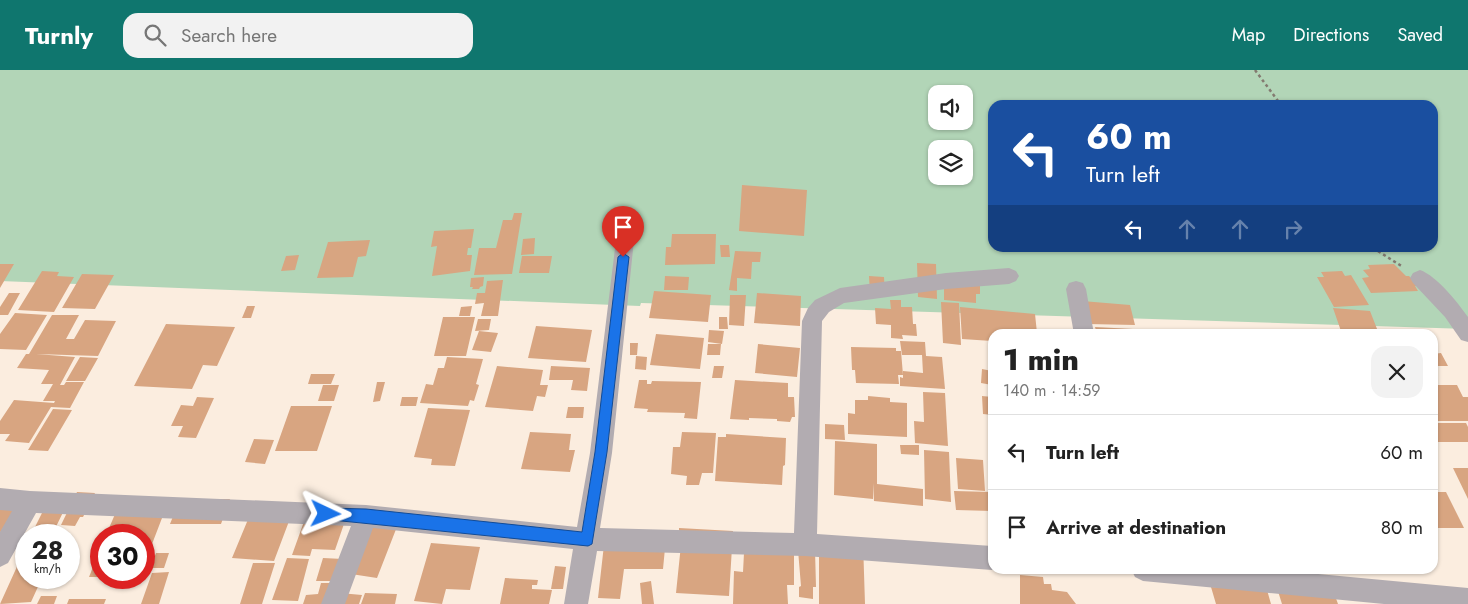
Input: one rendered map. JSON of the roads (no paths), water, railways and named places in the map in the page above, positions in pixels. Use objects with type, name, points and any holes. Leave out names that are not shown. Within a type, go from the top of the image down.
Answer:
[{"type":"street","points":[[576,604],[601,452],[607,385],[625,240]]},
{"type":"street","points":[[805,545],[812,321],[815,314],[822,306],[840,296],[946,281],[1009,276]]},
{"type":"street","points":[[1420,278],[1437,293],[1462,323],[1468,334]]},
{"type":"street","points":[[1076,289],[1083,329]]},
{"type":"street","points":[[0,499],[30,502],[366,516],[588,540],[805,545],[988,558]]},
{"type":"street","points":[[0,556],[30,502]]},
{"type":"street","points":[[333,604],[366,516]]},
{"type":"street","points":[[1195,574],[1468,600]]}]
